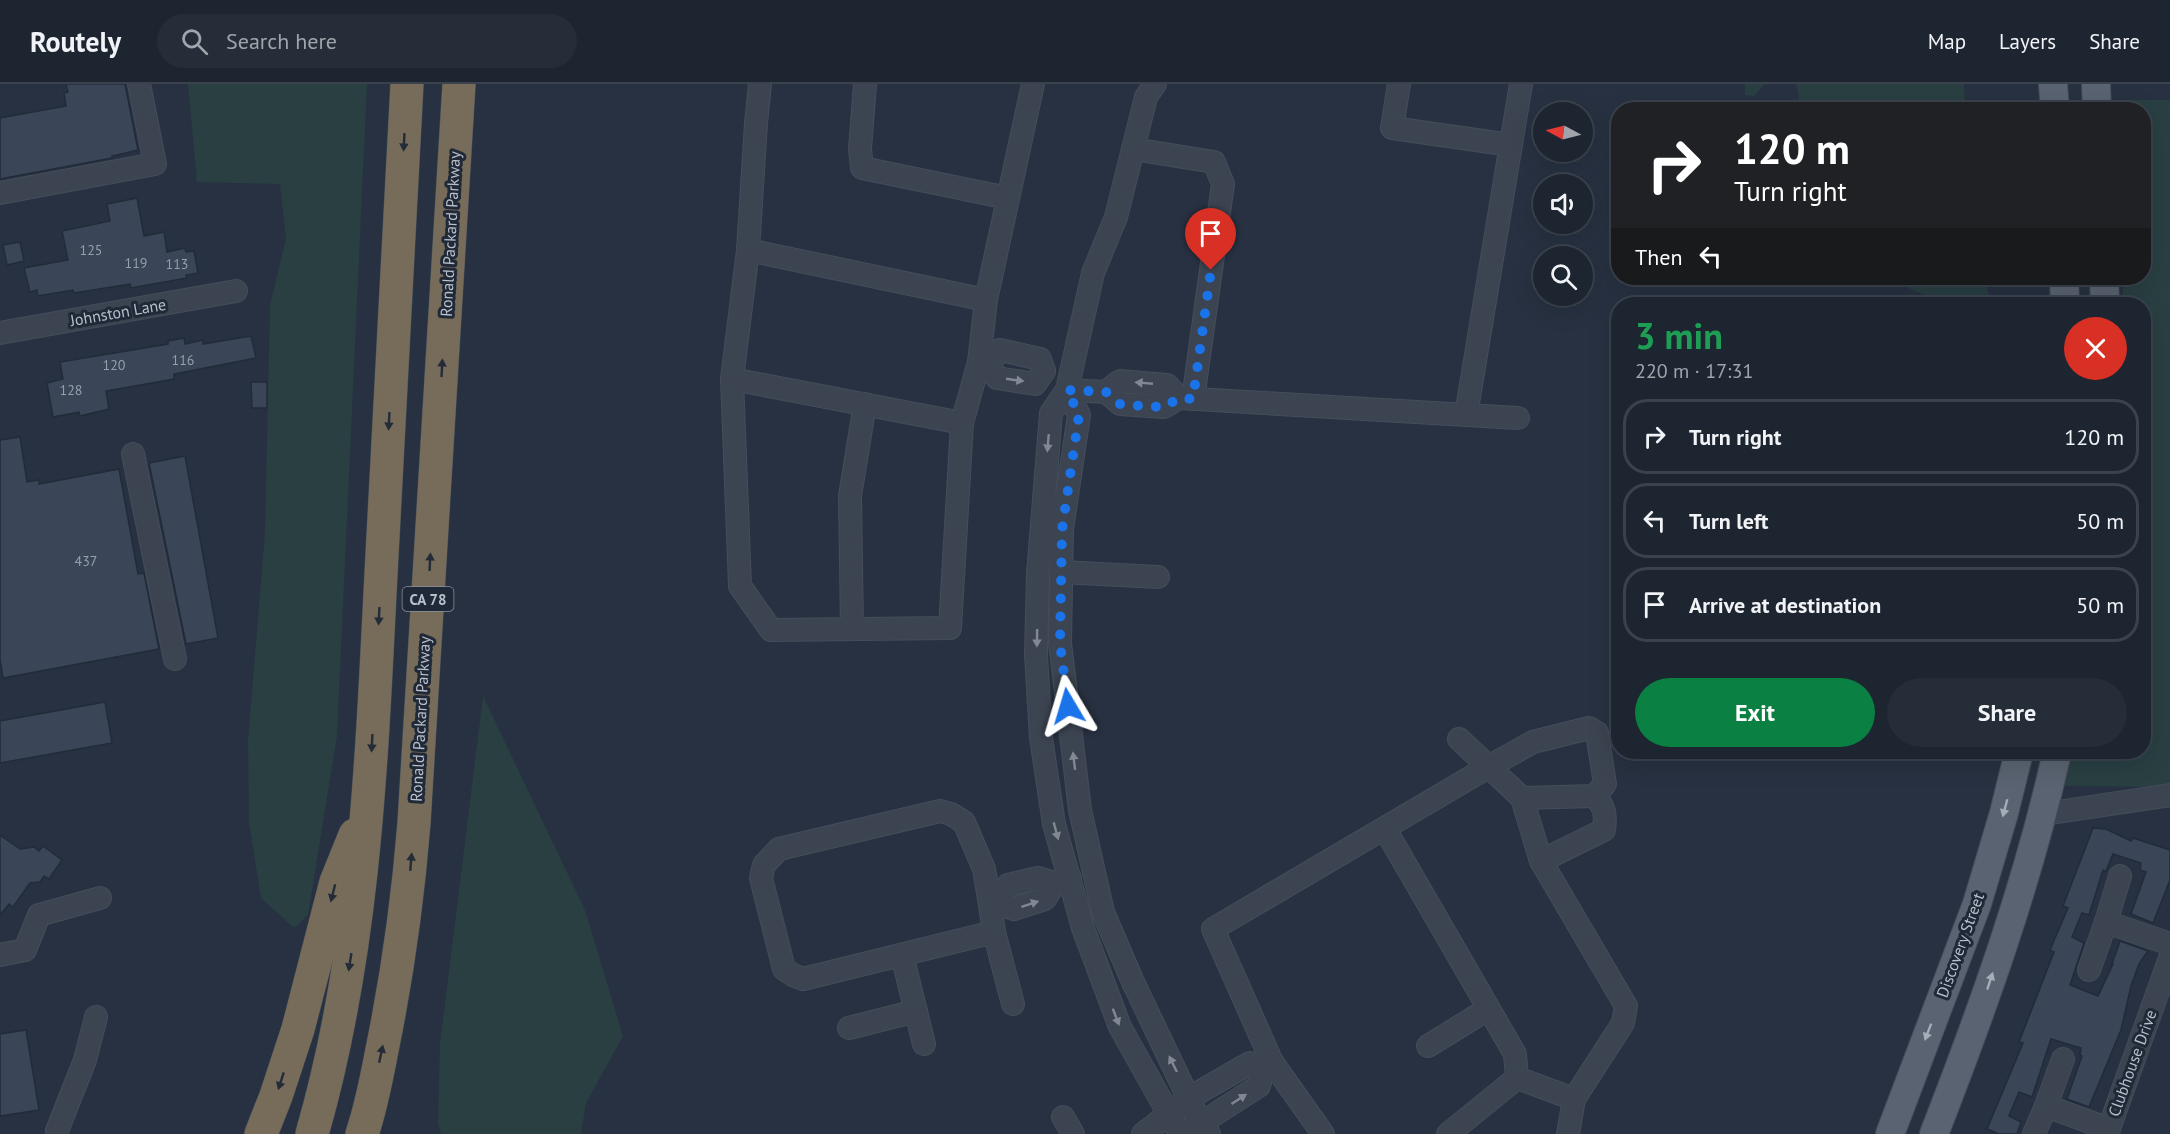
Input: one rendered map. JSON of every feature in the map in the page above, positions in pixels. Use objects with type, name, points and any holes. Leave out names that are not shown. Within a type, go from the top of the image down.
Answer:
[{"type":"highway","name":"CA 78","points":[[312,1134],[335,1039],[350,962],[369,800],[407,84]]},
{"type":"highway","name":"Ronald Packard Parkway","points":[[365,1126],[394,989],[408,897],[459,84]]},
{"type":"highway","points":[[261,1134],[298,1029],[336,882],[369,800]]},
{"type":"main road","points":[[2053,84],[2054,102]]},
{"type":"main road","points":[[2096,84],[2097,102]]},
{"type":"main road","name":"Discovery Street","points":[[1890,1134],[1977,904],[2017,759]]},
{"type":"main road","points":[[1934,1134],[1968,1047],[2044,814],[2056,759]]},
{"type":"street","points":[[0,193],[154,164],[139,84]]},
{"type":"street","points":[[760,84],[748,250],[732,379],[740,586],[771,630],[950,628],[962,423],[983,362],[986,300],[1033,84]]},
{"type":"street","points":[[865,84],[860,149],[862,168],[1008,198]]},
{"type":"street","points":[[1155,84],[1146,97],[1116,217],[1093,273],[1069,383],[1051,413],[1038,574],[1036,655],[1041,738],[1062,881],[1083,928],[1120,1027],[1169,1114],[1194,1131]]},
{"type":"street","points":[[1399,84],[1392,128],[1511,145]]},
{"type":"street","points":[[1466,415],[1511,145],[1516,85]]},
{"type":"street","points":[[1133,148],[1214,162],[1223,184],[1186,399]]},
{"type":"street","points":[[748,250],[986,300]]},
{"type":"street","name":"Johnston Lane","points":[[0,333],[236,291]]},
{"type":"street","points":[[983,362],[1000,350],[1040,359],[1044,371],[1069,383],[1106,392],[1120,381],[1167,386],[1186,399],[1518,418]]},
{"type":"street","points":[[732,379],[962,423]]},
{"type":"street","points":[[1069,383],[1079,415],[1062,530],[1060,643],[1080,810],[1103,912],[1189,1098],[1194,1131]]},
{"type":"street","points":[[852,629],[850,496],[865,404]]},
{"type":"street","points":[[134,454],[175,659]]},
{"type":"street","points":[[1061,572],[1158,577]]},
{"type":"street","points":[[1323,1134],[1268,1065],[1213,929],[1533,742],[1590,728],[1597,733],[1605,784],[1594,796]]},
{"type":"street","points":[[1459,740],[1490,766],[1522,798],[1541,861],[1626,1006],[1623,1023],[1574,1099],[1568,1134]]},
{"type":"street","points":[[2044,814],[2170,795]]},
{"type":"street","points":[[1522,798],[1594,796],[1602,803],[1606,818],[1604,830],[1541,861]]},
{"type":"street","points":[[994,932],[803,979],[784,969],[761,878],[764,864],[779,849],[940,811],[951,814],[964,822],[984,869],[993,904],[994,932],[1013,1005]]},
{"type":"street","points":[[1385,829],[1515,1054],[1517,1078]]},
{"type":"street","points":[[993,904],[1014,909],[1045,899],[1062,881],[1094,871]]},
{"type":"street","points":[[2089,970],[2120,876]]},
{"type":"street","points":[[0,955],[24,950],[39,915],[100,898]]},
{"type":"street","points":[[2106,922],[2170,944]]},
{"type":"street","points":[[902,955],[924,1044]]},
{"type":"street","name":"Clubhouse Drive","points":[[2108,1132],[2170,958]]},
{"type":"street","points":[[1428,1046],[1488,1009]]},
{"type":"street","points":[[849,1028],[916,1011]]},
{"type":"street","points":[[57,1131],[85,1060],[96,1017]]},
{"type":"street","points":[[2034,1134],[2063,1059]]},
{"type":"street","points":[[1143,1134],[1189,1098],[1250,1063],[1268,1065]]},
{"type":"street","points":[[1194,1131],[1259,1086],[1268,1065]]},
{"type":"street","points":[[1517,1078],[1574,1099]]},
{"type":"street","points":[[1448,1134],[1517,1078]]},
{"type":"street","points":[[2046,1106],[2108,1132]]},
{"type":"green space","points":[[188,84],[367,84],[337,736],[308,915],[294,928],[261,898],[249,823],[248,740],[265,533],[270,305],[286,239],[280,184],[197,182]]},
{"type":"green space","points":[[1745,84],[1765,84],[1754,96],[1745,95]]},
{"type":"green space","points":[[1796,84],[1964,84],[1965,102],[1797,102],[1799,98]]},
{"type":"green space","points":[[2132,100],[2170,100],[2170,787],[2064,786],[2070,759],[2151,759],[2151,297],[2123,297],[2123,285],[2151,285],[2151,102],[2132,102]]},
{"type":"green space","points":[[1901,285],[1987,285],[1989,297],[1930,297]]},
{"type":"green space","points":[[483,696],[585,910],[623,1036],[586,1103],[581,1134],[441,1134],[438,1123],[440,1044]]},
{"type":"building","points":[[66,84],[125,84],[138,150],[112,156],[112,158],[0,179],[0,118],[66,106],[64,93],[68,92]]},
{"type":"building","points":[[137,198],[144,236],[164,232],[167,252],[185,248],[186,252],[194,251],[198,273],[186,275],[187,278],[131,288],[130,284],[38,296],[37,290],[30,292],[24,268],[68,260],[62,231],[110,221],[107,204]]},
{"type":"building","points":[[20,242],[24,261],[7,265],[3,245]]},
{"type":"building","points":[[251,336],[256,358],[174,374],[174,379],[106,391],[109,409],[80,416],[79,412],[53,417],[47,383],[63,379],[60,362],[168,344],[168,341],[184,338],[185,344],[203,340],[203,344]]},
{"type":"building","points":[[251,382],[267,382],[267,408],[252,408]]},
{"type":"building","points":[[20,437],[27,482],[39,480],[39,484],[119,469],[138,574],[144,573],[159,649],[3,678],[0,659],[0,440]]},
{"type":"building","points":[[185,456],[218,638],[186,644],[149,463]]},
{"type":"building","points":[[105,702],[112,743],[0,763],[0,721]]},
{"type":"building","points":[[2093,828],[2106,829],[2131,841],[2133,838],[2170,850],[2170,880],[2153,923],[2131,914],[2146,872],[2140,870],[2141,863],[2113,854],[2106,871],[2103,870],[2089,915],[2082,913],[2072,937],[2084,943],[2070,985],[2098,996],[2113,964],[2120,941],[2148,951],[2139,964],[2131,986],[2121,1030],[2089,1107],[2067,1099],[2082,1056],[2080,1055],[2081,1048],[2051,1039],[2032,1097],[2019,1092],[2009,1116],[2021,1122],[2017,1134],[1999,1134],[1987,1129],[2023,1043],[2019,1042],[2054,952],[2050,950],[2068,908],[2063,906]]},
{"type":"building","points":[[0,835],[20,849],[34,847],[39,851],[43,846],[62,860],[49,879],[44,876],[40,882],[30,883],[13,907],[9,904],[0,915]]},
{"type":"building","points":[[26,1030],[39,1110],[0,1116],[0,1034]]},
{"type":"route","points":[[1068,706],[1060,643],[1062,530],[1079,415],[1067,390],[1106,392],[1120,404],[1142,406],[1164,407],[1179,398],[1193,399],[1211,270]]}]
